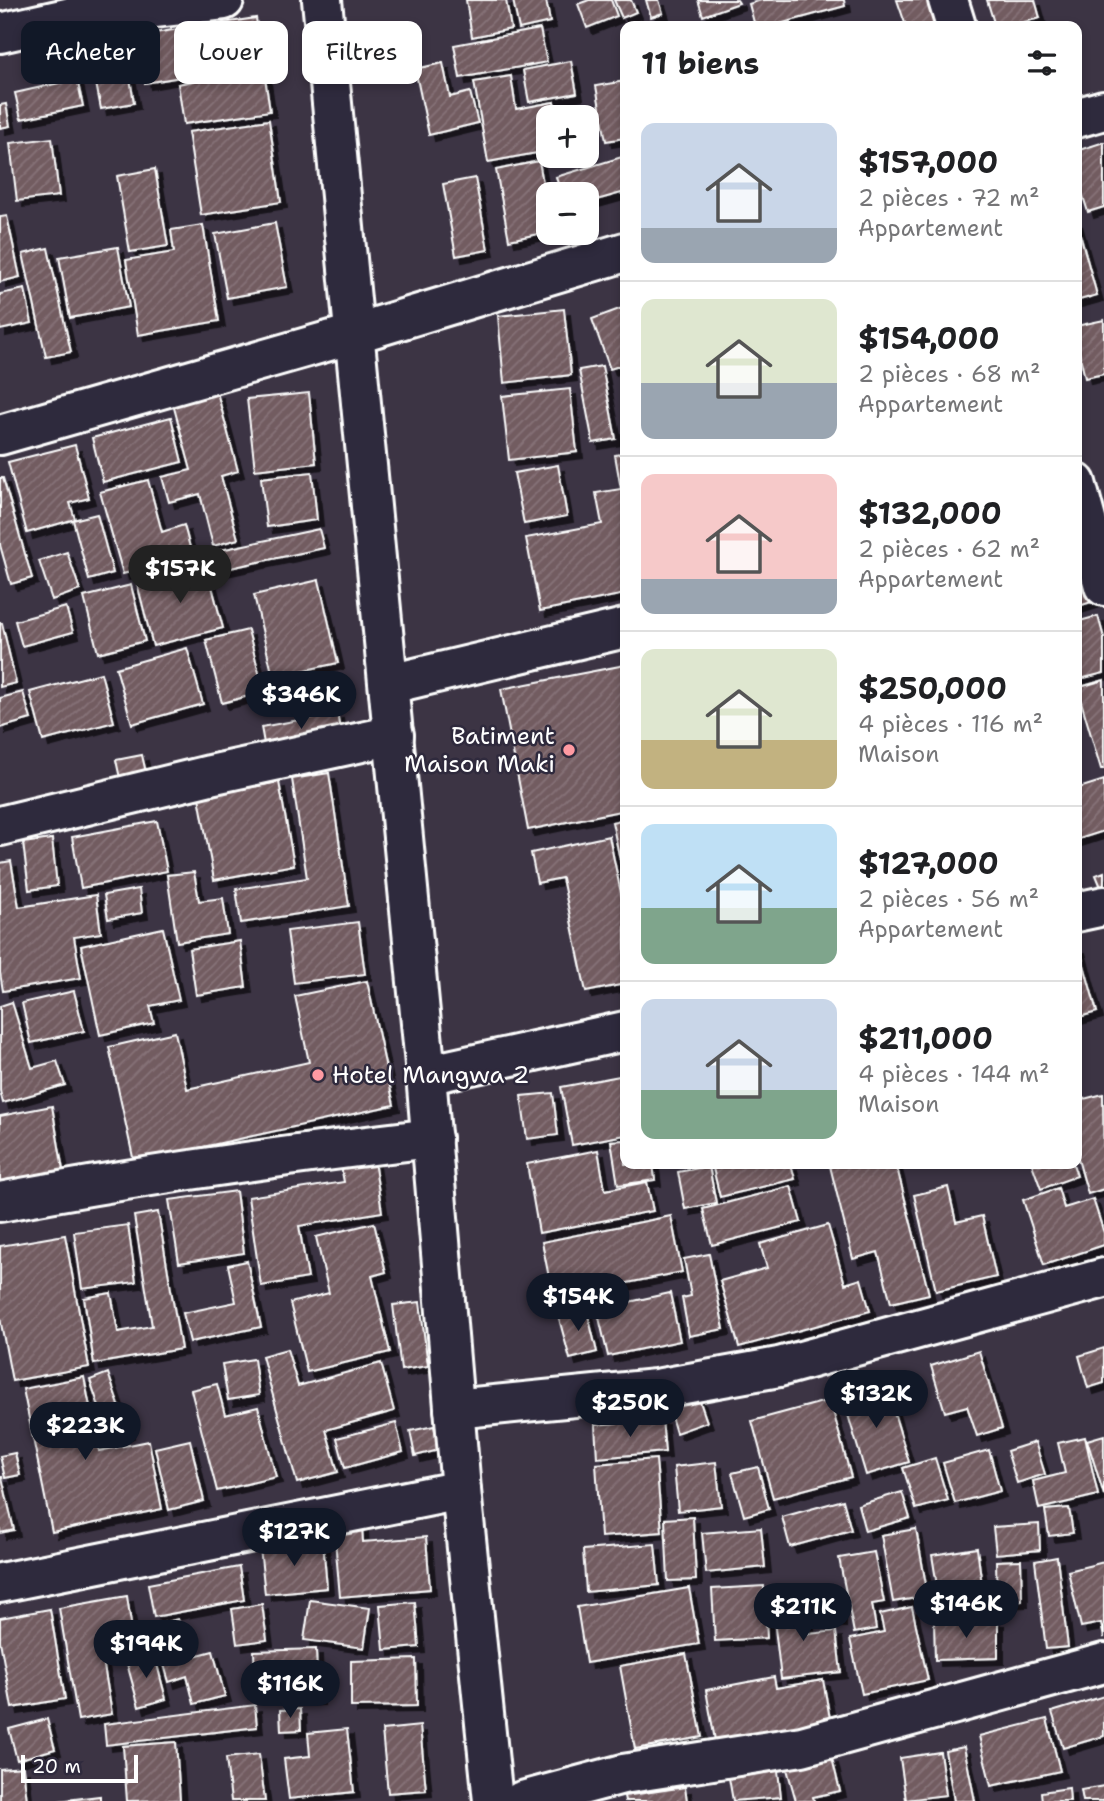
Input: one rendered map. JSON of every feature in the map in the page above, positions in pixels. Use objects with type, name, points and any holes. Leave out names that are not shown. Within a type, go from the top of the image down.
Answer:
[{"type":"main road","points":[[0,33],[67,18],[224,0]]},
{"type":"main road","points":[[323,0],[353,334],[390,684],[461,1490],[493,1801]]},
{"type":"main road","points":[[948,0],[954,21]]},
{"type":"main road","points":[[1082,116],[1104,110]]},
{"type":"main road","points":[[0,435],[353,334],[620,254]]},
{"type":"main road","points":[[1085,509],[1104,586]]},
{"type":"main road","points":[[390,684],[620,629]]},
{"type":"main road","points":[[0,826],[210,775],[394,735]]},
{"type":"main road","points":[[1082,911],[1104,906]]},
{"type":"main road","points":[[426,1075],[620,1032]]},
{"type":"main road","points":[[0,1202],[319,1151],[432,1138]]},
{"type":"main road","points":[[454,1409],[656,1389],[779,1367],[1104,1278]]},
{"type":"main road","points":[[0,1583],[461,1490]]},
{"type":"main road","points":[[522,1801],[623,1774],[803,1746],[1104,1663]]},
{"type":"building","points":[[466,0],[506,0],[511,29],[472,37]]},
{"type":"building","points":[[513,0],[546,0],[550,22],[519,29]]},
{"type":"building","points":[[589,0],[611,0],[617,16],[587,28],[578,4]]},
{"type":"building","points":[[614,0],[631,0],[636,12],[622,18]]},
{"type":"building","points":[[646,0],[659,0],[663,13],[651,17]]},
{"type":"building","points":[[698,0],[737,0],[739,3],[703,16]]},
{"type":"building","points":[[761,0],[844,0],[845,6],[790,21],[754,21],[749,4]]},
{"type":"building","points":[[897,0],[931,0],[938,21],[904,21]]},
{"type":"building","points":[[987,0],[1035,0],[1040,18],[1028,21],[993,21]]},
{"type":"building","points":[[540,29],[547,62],[460,78],[454,45]]},
{"type":"building","points":[[174,30],[174,78],[160,80],[160,32]]},
{"type":"building","points":[[571,61],[577,93],[529,102],[523,70]]},
{"type":"building","points":[[443,63],[450,97],[470,92],[478,123],[429,135],[418,84],[422,84],[422,68]]},
{"type":"building","points":[[511,76],[516,109],[536,105],[536,153],[488,162],[474,82]]},
{"type":"building","points":[[620,82],[620,139],[606,141],[596,86]]},
{"type":"building","points":[[55,84],[78,84],[83,106],[21,119],[15,93]]},
{"type":"building","points":[[96,84],[131,84],[134,103],[101,109]]},
{"type":"building","points":[[178,84],[266,84],[270,111],[184,124]]},
{"type":"building","points":[[6,104],[10,126],[0,128],[0,105]]},
{"type":"building","points":[[269,120],[281,202],[201,215],[188,132]]},
{"type":"building","points":[[52,138],[59,196],[17,201],[10,143]]},
{"type":"building","points":[[1104,142],[1104,207],[1088,212],[1082,193],[1082,149]]},
{"type":"building","points":[[620,158],[620,193],[599,199],[599,182],[557,182],[556,177],[586,168],[599,168],[599,164]]},
{"type":"building","points":[[536,162],[536,168],[540,168],[543,182],[536,182],[536,234],[509,240],[496,170]]},
{"type":"building","points":[[155,169],[168,246],[130,252],[117,176]]},
{"type":"building","points":[[475,178],[488,250],[456,256],[443,184]]},
{"type":"building","points":[[7,216],[20,277],[0,282],[0,217]]},
{"type":"building","points":[[275,223],[287,287],[227,298],[215,234]]},
{"type":"building","points":[[203,225],[219,321],[138,335],[126,260],[174,252],[171,230]]},
{"type":"building","points":[[1082,241],[1097,295],[1082,299]]},
{"type":"building","points":[[118,247],[129,307],[70,318],[59,257]]},
{"type":"building","points":[[48,248],[71,352],[46,357],[23,254]]},
{"type":"building","points":[[25,289],[32,323],[0,330],[0,294]]},
{"type":"building","points":[[564,309],[571,375],[504,383],[498,316]]},
{"type":"building","points":[[620,309],[620,366],[610,369],[592,319]]},
{"type":"building","points":[[1104,320],[1104,374],[1085,378],[1082,365],[1082,325]]},
{"type":"building","points":[[602,366],[616,439],[593,443],[579,370]]},
{"type":"building","points":[[570,389],[577,452],[509,460],[502,396]]},
{"type":"building","points":[[217,392],[238,471],[221,476],[238,539],[213,546],[200,494],[169,502],[162,477],[191,470],[173,404]]},
{"type":"building","points":[[309,393],[316,463],[255,470],[247,399]]},
{"type":"building","points":[[171,417],[182,462],[103,482],[92,438]]},
{"type":"building","points":[[75,445],[89,498],[70,503],[75,519],[27,533],[8,462]]},
{"type":"building","points":[[620,454],[620,483],[615,455]]},
{"type":"building","points":[[558,465],[567,516],[524,524],[514,473]]},
{"type":"building","points":[[312,472],[317,520],[267,527],[261,478]]},
{"type":"building","points":[[0,478],[3,478],[32,578],[11,584],[0,545]]},
{"type":"building","points":[[148,480],[162,532],[184,525],[192,555],[123,574],[100,492]]},
{"type":"building","points":[[620,489],[620,595],[540,611],[526,538],[602,524],[596,493]]},
{"type":"building","points":[[97,514],[113,573],[89,580],[73,520]]},
{"type":"building","points":[[319,529],[324,548],[221,570],[216,551]]},
{"type":"building","points":[[67,552],[80,590],[52,600],[39,561]]},
{"type":"building","points":[[1082,561],[1098,600],[1082,605]]},
{"type":"building","points":[[206,564],[223,628],[153,646],[137,583]]},
{"type":"building","points":[[319,580],[338,663],[273,677],[254,595]]},
{"type":"building","points":[[131,585],[145,641],[98,653],[84,597]]},
{"type":"building","points":[[66,607],[73,632],[22,646],[15,621]]},
{"type":"building","points":[[1098,616],[1104,638],[1104,673],[1082,678],[1082,620]]},
{"type":"building","points":[[0,623],[16,683],[0,687]]},
{"type":"building","points":[[248,630],[264,692],[222,703],[206,640]]},
{"type":"building","points":[[187,648],[203,704],[132,724],[116,668]]},
{"type":"building","name":"Batiment Maison Maki","points":[[620,666],[620,811],[528,830],[501,689]]},
{"type":"building","points":[[101,673],[114,722],[43,741],[30,692]]},
{"type":"building","points":[[1104,680],[1104,769],[1101,769],[1082,705],[1082,687]]},
{"type":"building","points":[[23,692],[31,719],[0,728],[0,698]]},
{"type":"building","points":[[337,713],[341,735],[265,749],[261,727]]},
{"type":"building","points":[[142,755],[147,777],[121,783],[116,760]]},
{"type":"building","points":[[329,773],[349,906],[241,923],[236,889],[307,878],[292,779]]},
{"type":"building","points":[[1104,780],[1104,831],[1082,838],[1082,787]]},
{"type":"building","points":[[279,782],[294,865],[214,880],[199,797]]},
{"type":"building","points":[[620,820],[620,860],[612,822]]},
{"type":"building","points":[[157,821],[167,871],[81,888],[72,837]]},
{"type":"building","points":[[609,836],[620,888],[620,985],[586,992],[562,878],[537,883],[531,853]]},
{"type":"building","points":[[52,839],[57,886],[29,890],[23,843]]},
{"type":"building","points":[[11,861],[19,907],[96,895],[101,933],[74,937],[81,978],[3,991],[0,973],[0,863]]},
{"type":"building","points":[[194,872],[199,901],[223,898],[228,934],[177,942],[167,875]]},
{"type":"building","points":[[1104,872],[1104,892],[1103,892],[1096,875]]},
{"type":"building","points":[[139,889],[142,913],[108,919],[104,895]]},
{"type":"building","points":[[358,922],[365,974],[294,983],[287,931]]},
{"type":"building","points":[[163,928],[179,1000],[150,1006],[154,1023],[100,1035],[81,946]]},
{"type":"building","points":[[240,941],[246,987],[196,995],[189,949]]},
{"type":"building","points":[[1082,958],[1097,1012],[1082,1016]]},
{"type":"building","name":"Hotel Mangwa 2","points":[[367,981],[394,1105],[134,1162],[109,1047],[175,1032],[187,1089],[309,1062],[295,996]]},
{"type":"building","points":[[74,991],[84,1031],[31,1043],[22,1003]]},
{"type":"building","points":[[12,1002],[32,1068],[57,1061],[65,1085],[3,1103],[0,1091],[0,1006]]},
{"type":"building","points":[[620,1076],[620,1136],[572,1145],[561,1087]]},
{"type":"building","points":[[553,1093],[558,1135],[527,1139],[521,1096]]},
{"type":"building","points":[[1103,1094],[1104,1189],[1088,1194],[1081,1169],[1082,1099]]},
{"type":"building","points":[[52,1106],[63,1170],[0,1181],[0,1116]]},
{"type":"building","points":[[620,1140],[620,1169],[654,1169],[655,1180],[618,1185],[611,1141]]},
{"type":"building","points":[[598,1150],[605,1190],[647,1182],[653,1211],[539,1233],[527,1164]]},
{"type":"building","points":[[374,1161],[382,1212],[299,1226],[308,1278],[261,1286],[248,1197],[344,1182],[341,1166]]},
{"type":"building","points":[[710,1169],[716,1203],[685,1209],[678,1172]]},
{"type":"building","points":[[713,1169],[792,1169],[795,1179],[720,1197]]},
{"type":"building","points":[[831,1169],[897,1169],[929,1294],[891,1303],[878,1252],[853,1259]]},
{"type":"building","points":[[1034,1169],[1075,1169],[1077,1176],[1041,1189]]},
{"type":"building","points":[[791,1186],[801,1222],[712,1245],[703,1209]]},
{"type":"building","points":[[948,1187],[956,1222],[982,1216],[996,1277],[936,1291],[914,1195]]},
{"type":"building","points":[[1058,1188],[1064,1208],[1093,1199],[1104,1233],[1104,1245],[1044,1265],[1023,1200]]},
{"type":"building","points":[[236,1191],[244,1253],[179,1263],[169,1200]]},
{"type":"building","points":[[158,1212],[181,1349],[94,1364],[84,1298],[111,1293],[118,1332],[152,1326],[134,1216]]},
{"type":"building","points":[[671,1216],[682,1272],[553,1298],[542,1242]]},
{"type":"building","points":[[374,1223],[386,1272],[372,1276],[390,1352],[307,1372],[290,1303],[329,1293],[316,1237]]},
{"type":"building","points":[[128,1225],[136,1282],[82,1289],[74,1232]]},
{"type":"building","points":[[828,1225],[845,1284],[861,1279],[870,1311],[739,1347],[720,1281],[767,1268],[760,1244]]},
{"type":"building","points":[[65,1235],[89,1367],[12,1381],[0,1318],[0,1246]]},
{"type":"building","points":[[709,1254],[724,1329],[689,1336],[682,1298],[691,1296],[684,1259]]},
{"type":"building","points":[[247,1261],[261,1327],[190,1342],[183,1313],[236,1302],[228,1265]]},
{"type":"building","points":[[670,1293],[680,1341],[608,1356],[597,1309]]},
{"type":"building","points":[[420,1302],[428,1366],[401,1370],[393,1305]]},
{"type":"building","points":[[586,1307],[597,1352],[570,1359],[558,1315]]},
{"type":"building","points":[[1104,1348],[1104,1383],[1088,1388],[1079,1356]]},
{"type":"building","points":[[287,1349],[298,1386],[381,1363],[394,1411],[326,1430],[338,1472],[297,1483],[262,1356]]},
{"type":"building","points":[[979,1351],[1002,1428],[977,1436],[967,1406],[945,1412],[931,1366]]},
{"type":"building","points":[[254,1359],[259,1395],[228,1400],[222,1364]]},
{"type":"building","points":[[108,1373],[128,1432],[110,1439],[90,1380]]},
{"type":"building","points":[[84,1377],[99,1451],[149,1441],[162,1509],[52,1532],[23,1389]]},
{"type":"building","points":[[217,1384],[225,1415],[258,1407],[276,1477],[217,1491],[191,1390]]},
{"type":"building","points":[[886,1386],[909,1462],[866,1475],[843,1398]]},
{"type":"building","points":[[696,1390],[707,1422],[676,1433],[666,1400]]},
{"type":"building","points":[[830,1400],[851,1477],[773,1498],[752,1421]]},
{"type":"building","points":[[662,1419],[665,1452],[597,1458],[595,1425]]},
{"type":"building","points":[[396,1423],[403,1452],[345,1468],[337,1438]]},
{"type":"building","points":[[434,1426],[439,1450],[415,1456],[410,1431]]},
{"type":"building","points":[[1104,1435],[1104,1495],[1087,1440]]},
{"type":"building","points":[[1085,1437],[1098,1495],[1039,1509],[1033,1481],[1065,1473],[1058,1443]]},
{"type":"building","points":[[190,1440],[204,1501],[169,1510],[155,1448]]},
{"type":"building","points":[[1035,1442],[1045,1474],[1017,1483],[1007,1451]]},
{"type":"building","points":[[989,1450],[1000,1491],[955,1503],[943,1463]]},
{"type":"building","points":[[15,1453],[20,1475],[5,1478],[0,1456]]},
{"type":"building","points":[[935,1458],[948,1500],[916,1509],[903,1468]]},
{"type":"building","points":[[656,1459],[662,1532],[601,1537],[596,1464]]},
{"type":"building","points":[[716,1462],[721,1506],[678,1511],[674,1467]]},
{"type":"building","points":[[758,1467],[769,1509],[744,1516],[732,1473]]},
{"type":"building","points":[[0,1477],[14,1530],[0,1533]]},
{"type":"building","points":[[902,1492],[910,1518],[865,1531],[858,1505]]},
{"type":"building","points":[[843,1500],[851,1530],[790,1547],[782,1517]]},
{"type":"building","points":[[1069,1508],[1073,1533],[1049,1536],[1045,1510]]},
{"type":"building","points":[[693,1517],[696,1580],[668,1581],[665,1519]]},
{"type":"building","points":[[1039,1524],[1040,1550],[996,1554],[993,1527]]},
{"type":"building","points":[[362,1526],[363,1542],[426,1537],[430,1589],[340,1597],[334,1528]]},
{"type":"building","points":[[761,1528],[765,1567],[706,1573],[702,1533]]},
{"type":"building","points":[[916,1529],[928,1596],[893,1602],[881,1535]]},
{"type":"building","points":[[323,1542],[327,1588],[265,1594],[260,1548]]},
{"type":"building","points":[[655,1544],[659,1585],[586,1592],[583,1550]]},
{"type":"building","points":[[977,1548],[982,1585],[938,1592],[932,1555]]},
{"type":"building","points":[[874,1552],[884,1602],[872,1604],[876,1629],[854,1633],[839,1558]]},
{"type":"building","points":[[1057,1557],[1068,1647],[1046,1649],[1035,1561]]},
{"type":"building","points":[[1021,1560],[1022,1601],[997,1602],[996,1561]]},
{"type":"building","points":[[1104,1562],[1104,1638],[1101,1623],[1081,1627],[1068,1571]]},
{"type":"building","points":[[239,1567],[244,1600],[154,1617],[148,1584]]},
{"type":"building","points":[[764,1586],[767,1638],[715,1641],[712,1589]]},
{"type":"building","points":[[689,1588],[699,1644],[586,1663],[577,1607]]},
{"type":"building","points":[[127,1596],[133,1637],[117,1639],[120,1657],[103,1660],[112,1714],[78,1720],[59,1608]]},
{"type":"building","points":[[817,1596],[840,1596],[840,1621],[817,1620]]},
{"type":"building","points":[[310,1600],[370,1608],[364,1648],[304,1640]]},
{"type":"building","points":[[806,1600],[809,1634],[836,1631],[841,1672],[781,1679],[772,1603]]},
{"type":"building","points":[[415,1602],[419,1647],[384,1650],[380,1605]]},
{"type":"building","points":[[262,1604],[267,1640],[237,1644],[232,1609]]},
{"type":"building","points":[[912,1607],[928,1680],[862,1694],[850,1639],[884,1632],[880,1614]]},
{"type":"building","points":[[50,1609],[65,1699],[12,1708],[0,1641],[0,1618]]},
{"type":"building","points":[[178,1619],[190,1657],[213,1651],[225,1696],[194,1704],[187,1676],[169,1682],[153,1626]]},
{"type":"building","points":[[998,1620],[998,1658],[935,1660],[934,1621]]},
{"type":"building","points":[[316,1649],[318,1699],[278,1700],[277,1679],[255,1680],[254,1651]]},
{"type":"building","points":[[154,1653],[166,1699],[139,1707],[126,1660]]},
{"type":"building","points":[[686,1654],[702,1737],[635,1749],[620,1666]]},
{"type":"building","points":[[416,1659],[417,1706],[351,1707],[351,1661]]},
{"type":"building","points":[[774,1677],[776,1688],[823,1680],[831,1724],[716,1746],[706,1690]]},
{"type":"building","points":[[1104,1696],[1104,1736],[1063,1748],[1052,1712]]},
{"type":"building","points":[[255,1705],[257,1727],[106,1745],[104,1724]]},
{"type":"building","points":[[300,1709],[301,1730],[281,1731],[280,1710]]},
{"type":"building","points":[[47,1719],[55,1749],[17,1760],[9,1729]]},
{"type":"building","points":[[1047,1719],[1060,1771],[991,1786],[979,1736]]},
{"type":"building","points":[[420,1726],[426,1790],[388,1793],[382,1730]]},
{"type":"building","points":[[347,1729],[354,1792],[289,1799],[284,1759],[310,1756],[308,1733]]},
{"type":"building","points":[[176,1742],[180,1800],[127,1801],[123,1746]]},
{"type":"building","points":[[964,1747],[975,1801],[954,1801],[945,1751]]},
{"type":"building","points":[[940,1752],[946,1795],[906,1800],[900,1758]]},
{"type":"building","points":[[259,1754],[265,1801],[231,1801],[226,1758]]},
{"type":"building","points":[[832,1758],[840,1791],[813,1797],[814,1801],[796,1801],[787,1769]]},
{"type":"building","points":[[23,1767],[27,1801],[0,1801],[0,1769]]},
{"type":"building","points":[[778,1771],[781,1797],[733,1801],[729,1778]]},
{"type":"building","points":[[1104,1786],[1104,1801],[1083,1801],[1081,1790]]},
{"type":"building","points":[[685,1787],[687,1801],[625,1801],[624,1796]]},
{"type":"building","points":[[1069,1788],[1070,1801],[1042,1801],[1041,1792]]},
{"type":"building","points":[[100,1796],[100,1801],[58,1801]]},
{"type":"place","name":"Batiment Maison Maki","points":[[569,750]]},
{"type":"place","name":"Hotel Mangwa 2","points":[[318,1075]]}]
